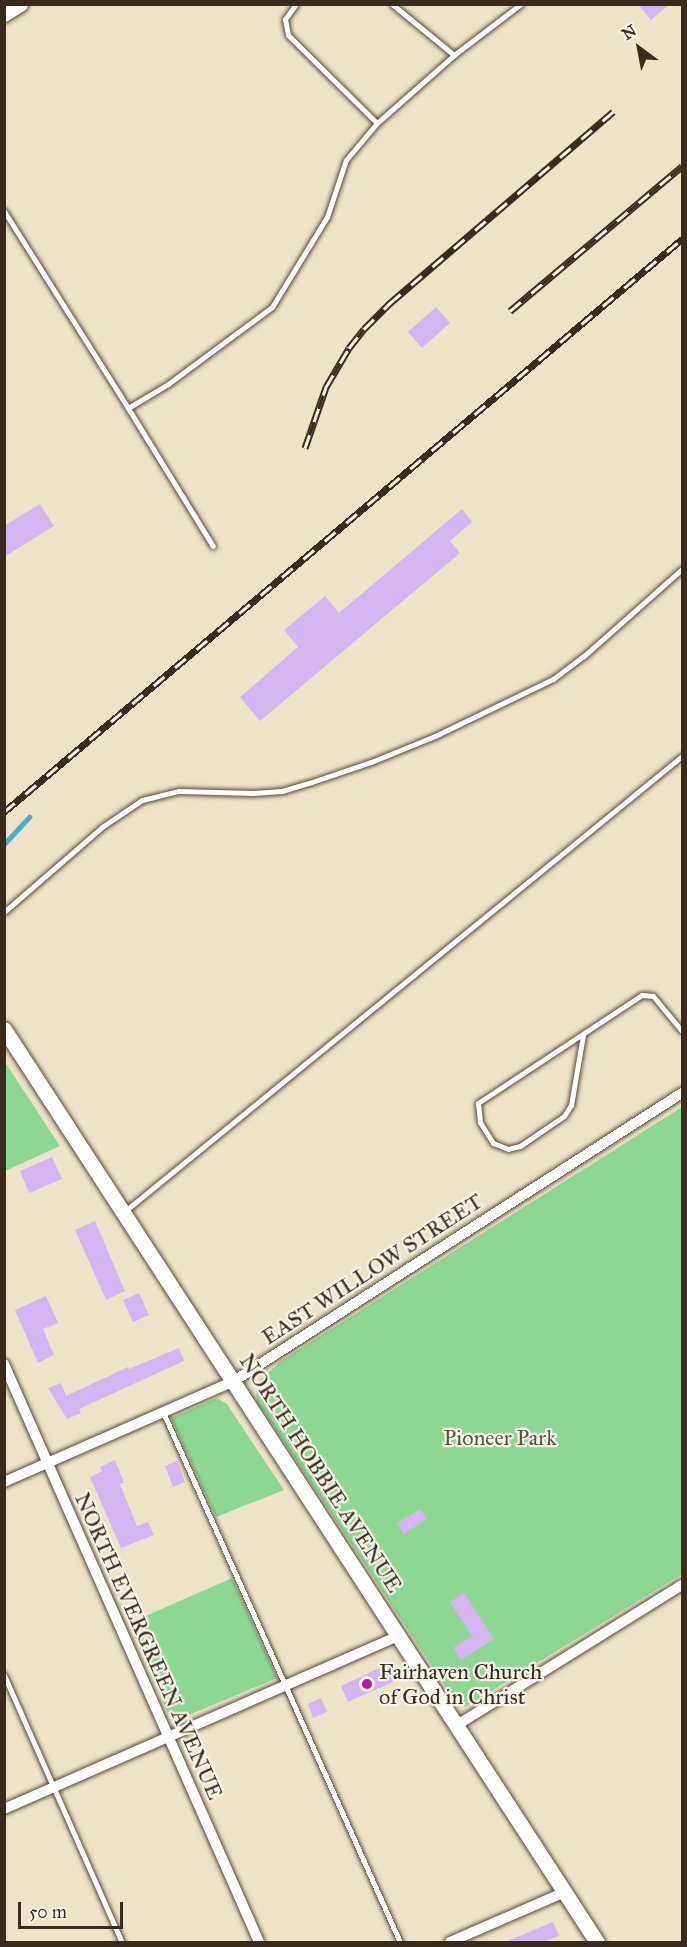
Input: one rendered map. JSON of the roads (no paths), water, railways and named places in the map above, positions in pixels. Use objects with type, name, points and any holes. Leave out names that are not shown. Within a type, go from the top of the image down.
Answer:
[{"type":"main road","points":[[4,14],[20,4]]},
{"type":"main road","name":"NORTH HOBBIE AVENUE","points":[[4,1029],[597,1942]]},
{"type":"street","name":"EAST WILLOW STREET","points":[[4,1482],[234,1381],[682,1093]]},
{"type":"street","name":"NORTH EVERGREEN AVENUE","points":[[4,1364],[259,1942]]},
{"type":"street","points":[[457,1725],[682,1585]]},
{"type":"street","points":[[4,1809],[399,1635]]},
{"type":"street","points":[[450,1942],[565,1892]]},
{"type":"lane","points":[[296,4],[285,19],[288,35],[377,123]]},
{"type":"lane","points":[[392,4],[454,55]]},
{"type":"lane","points":[[128,408],[168,384],[272,307],[327,217],[346,160],[377,123],[454,55],[521,4]]},
{"type":"lane","points":[[4,211],[213,546]]},
{"type":"lane","points":[[4,912],[102,827],[142,800],[178,790],[253,794],[282,791],[371,762],[435,736],[553,679],[623,623],[682,568]]},
{"type":"lane","points":[[123,1212],[682,756]]},
{"type":"lane","points":[[583,1035],[570,1105],[564,1116],[520,1146],[508,1149],[493,1143],[480,1122],[478,1103],[642,995],[653,996],[682,1031]]},
{"type":"lane","points":[[164,1412],[400,1942]]},
{"type":"lane","points":[[4,1675],[122,1942]]},
{"type":"waterway","points":[[4,844],[29,817]]},
{"type":"railway","points":[[305,448],[326,387],[349,348],[364,329],[390,303],[613,112]]},
{"type":"railway","points":[[510,311],[682,166]]},
{"type":"railway","points":[[4,812],[682,239]]},
{"type":"place","name":"Fairhaven Church of God in Christ","points":[[367,1684]]},
{"type":"park label","name":"Pioneer Park","points":[[500,1438]]}]
